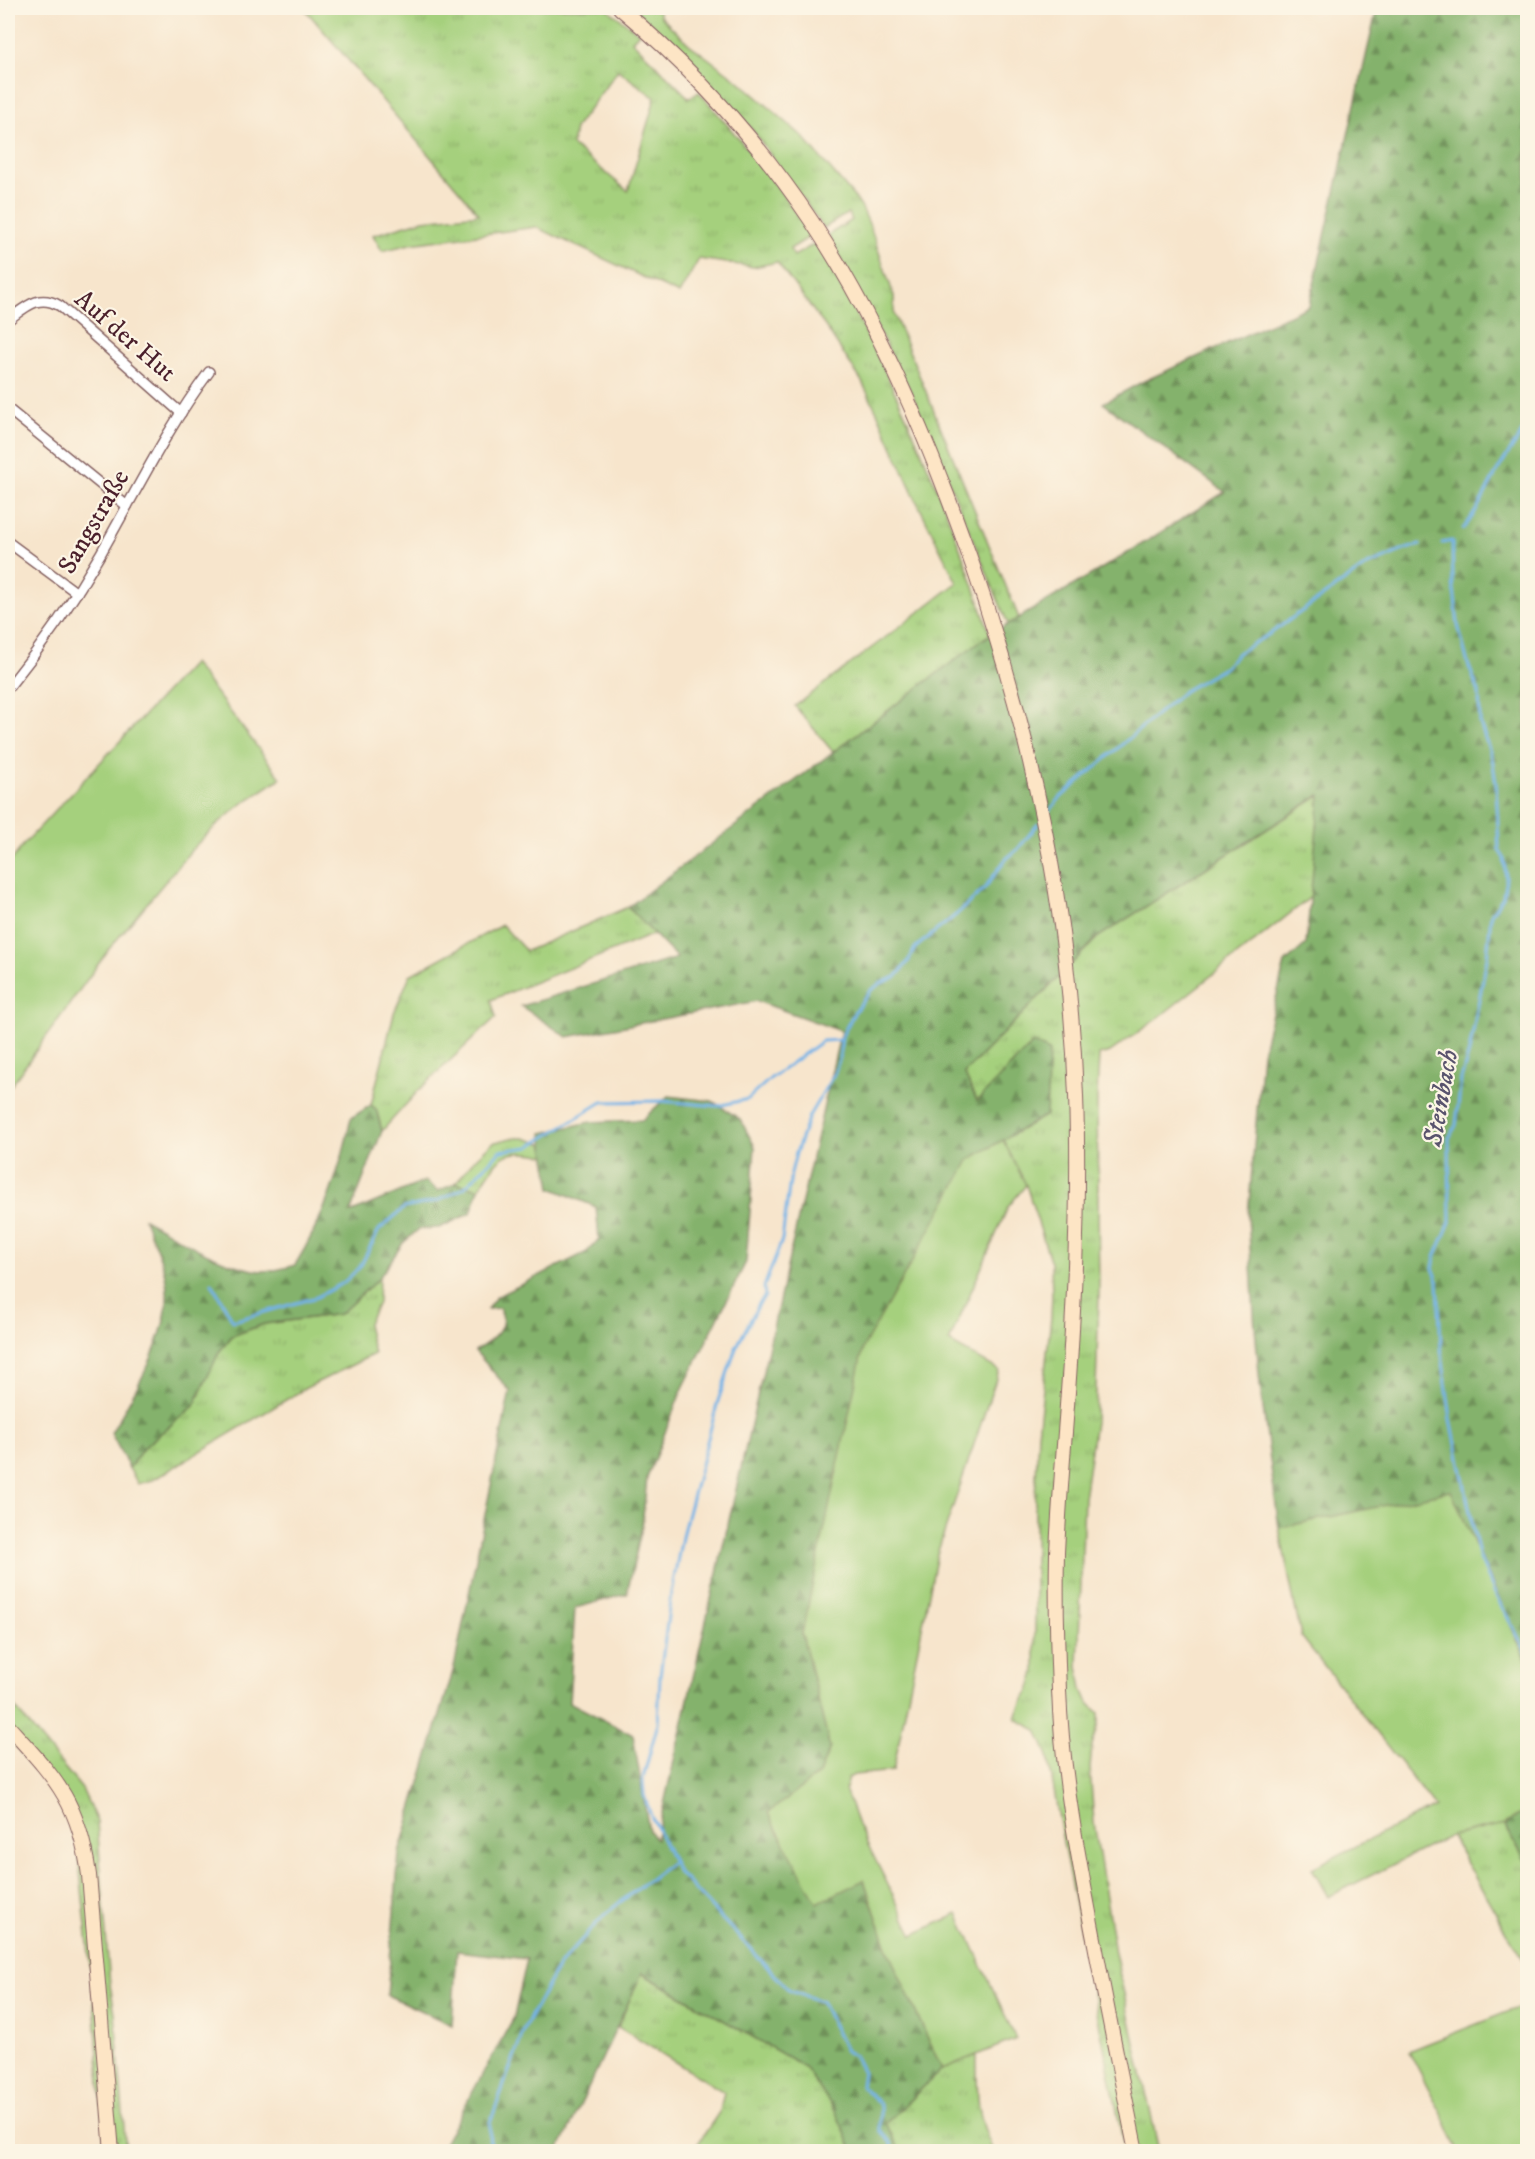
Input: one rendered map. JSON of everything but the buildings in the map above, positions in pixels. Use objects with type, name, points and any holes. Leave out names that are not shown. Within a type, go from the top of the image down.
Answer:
[{"type":"main road","points":[[620,8],[661,43],[716,99],[759,148],[815,227],[864,310],[915,416],[958,524],[989,613],[1024,734],[1050,854],[1069,992],[1076,1094],[1076,1246],[1057,1550],[1059,1700],[1064,1757],[1080,1868],[1136,2151]]},
{"type":"main road","points":[[8,1725],[59,1786],[75,1814],[82,1837],[89,1875],[112,2151]]},
{"type":"street","name":"Auf der Hut","points":[[8,320],[33,303],[43,300],[51,301],[60,306],[181,413]]},
{"type":"street","name":"Sangstraße","points":[[8,688],[77,593],[181,413],[209,372]]},
{"type":"street","points":[[8,409],[127,506]]},
{"type":"street","points":[[8,542],[77,593]]},
{"type":"green space","points":[[304,8],[606,8],[639,33],[632,41],[689,98],[699,92],[785,198],[811,236],[790,249],[794,256],[816,243],[868,337],[914,434],[973,583],[990,634],[833,752],[795,706],[957,583],[861,380],[825,326],[777,262],[754,267],[699,259],[679,294],[536,227],[410,244],[382,251],[373,235],[423,220],[479,214]],"holes":[[[618,70],[655,98],[628,191],[572,145],[575,128]]]},
{"type":"green space","points":[[633,8],[658,8],[660,16],[689,44],[740,82],[802,136],[862,208],[894,296],[894,314],[1019,618],[1008,624],[915,400],[828,235],[852,220],[848,213],[824,228],[754,132],[677,50]]},
{"type":"green space","points":[[1377,8],[1527,8],[1527,1662],[1451,1491],[1279,1528],[1260,1385],[1248,1215],[1262,1053],[1285,963],[1306,944],[1320,795],[1098,937],[964,1073],[977,1101],[1033,1043],[1049,1051],[1046,1115],[970,1159],[802,1633],[830,1748],[819,1774],[769,1813],[864,1880],[889,1953],[942,2069],[886,2123],[900,2151],[853,2151],[836,2112],[805,2067],[642,1973],[559,2151],[440,2151],[514,2017],[527,1959],[457,1951],[452,2025],[387,1995],[399,1853],[454,1668],[510,1391],[475,1351],[498,1333],[503,1322],[499,1308],[487,1309],[496,1297],[587,1252],[599,1239],[596,1207],[551,1188],[542,1133],[590,1122],[642,1120],[668,1096],[712,1101],[740,1119],[755,1147],[746,1262],[681,1392],[647,1478],[642,1527],[627,1594],[575,1608],[569,1702],[633,1735],[649,1831],[656,1839],[841,1031],[757,1001],[567,1037],[521,1006],[677,958],[628,907],[980,641],[1225,492],[1103,403],[1142,382],[1309,306]]},
{"type":"green space","points":[[193,663],[281,778],[243,803],[194,847],[109,949],[8,1090],[8,865],[24,844]]},
{"type":"green space","points":[[1321,795],[1312,896],[1158,1018],[1110,1052],[1099,1055],[1097,1097],[1099,1294],[1095,1422],[1084,1498],[1078,1666],[1082,1689],[1087,1701],[1099,1713],[1090,1768],[1094,1823],[1115,1953],[1159,2151],[1125,2151],[1067,1864],[1048,1756],[1037,1730],[1016,1719],[1032,1684],[1035,1671],[1035,1499],[1038,1434],[1052,1294],[1051,1263],[1026,1185],[1003,1140],[1046,1115],[1033,1043],[977,1101],[964,1073],[1098,937]]},
{"type":"green space","points":[[628,907],[654,934],[491,1000],[496,1017],[419,1090],[382,1131],[376,1109],[371,1105],[394,1013],[410,975],[502,925],[526,951]]},
{"type":"green space","points":[[371,1105],[376,1109],[382,1131],[350,1213],[425,1181],[438,1191],[456,1183],[479,1189],[471,1213],[439,1228],[419,1229],[403,1243],[379,1278],[340,1314],[264,1324],[232,1336],[219,1352],[194,1406],[144,1447],[129,1468],[111,1433],[149,1364],[163,1325],[167,1306],[164,1270],[144,1219],[197,1249],[239,1267],[264,1271],[295,1265],[330,1194],[351,1118]]},
{"type":"green space","points":[[511,1138],[524,1138],[544,1144],[546,1156],[520,1153],[504,1156],[479,1189],[456,1183],[473,1161],[492,1143]]},
{"type":"green space","points":[[1003,1140],[1026,1185],[1008,1207],[949,1342],[999,1370],[937,1554],[893,1771],[854,1775],[848,1778],[845,1789],[858,1825],[913,1935],[958,1914],[1016,2039],[942,2069],[889,1953],[864,1880],[817,1903],[768,1813],[819,1774],[830,1748],[802,1634],[863,1348],[970,1159]]},
{"type":"green space","points":[[379,1278],[378,1303],[367,1325],[374,1354],[304,1389],[153,1480],[138,1484],[129,1468],[144,1447],[194,1406],[219,1352],[232,1336],[264,1324],[340,1314]]},
{"type":"green space","points":[[1451,1491],[1527,1662],[1527,1810],[1504,1824],[1450,1836],[1328,1897],[1312,1868],[1435,1807],[1301,1636],[1279,1528]]},
{"type":"green space","points":[[8,1699],[82,1789],[97,1822],[126,2151],[105,2151],[94,2000],[78,1853],[73,1830],[58,1798],[8,1737]]},
{"type":"green space","points":[[1527,1810],[1527,1863],[1504,1824]]},
{"type":"green space","points":[[1504,1824],[1527,1863],[1527,1967],[1451,1836]]},
{"type":"green space","points":[[641,1973],[805,2067],[836,2112],[853,2151],[693,2151],[720,2111],[724,2092],[618,2027]]},
{"type":"green space","points":[[1527,2004],[1527,2151],[1459,2151],[1409,2051]]},
{"type":"green space","points":[[977,2055],[980,2115],[993,2151],[900,2151],[886,2123],[942,2069]]},
{"type":"waterway","name":"Steinbach","points":[[1463,529],[1477,510],[1499,468],[1528,422]]},
{"type":"waterway","name":"Steinbach","points":[[1442,543],[1452,541],[1453,581],[1458,625],[1468,664],[1479,692],[1480,723],[1492,758],[1496,783],[1499,850],[1504,858],[1506,878],[1503,897],[1491,914],[1487,958],[1469,1052],[1461,1079],[1456,1125],[1449,1138],[1450,1222],[1435,1257],[1433,1268],[1438,1281],[1441,1348],[1451,1419],[1479,1556],[1496,1596],[1528,1655]]},
{"type":"waterway","points":[[1047,814],[1060,798],[1184,691],[1224,668],[1238,653],[1271,633],[1367,565],[1420,545]]},
{"type":"waterway","points":[[894,2152],[891,2143],[880,2130],[880,2104],[861,2086],[863,2072],[855,2057],[846,2051],[821,2001],[790,1991],[678,1872],[651,1816],[644,1795],[643,1778],[658,1723],[660,1676],[671,1593],[683,1532],[718,1401],[736,1348],[765,1296],[764,1287],[782,1240],[796,1153],[809,1116],[834,1074],[839,1060],[842,1036],[855,1011],[871,990],[896,977],[908,962],[915,948],[984,889],[1006,859],[1018,849],[1038,824]]},
{"type":"waterway","points":[[212,1283],[233,1321],[317,1297],[343,1283],[360,1267],[379,1230],[404,1208],[437,1201],[464,1188],[500,1151],[529,1147],[602,1102],[662,1101],[718,1106],[748,1099],[771,1078],[822,1041],[841,1040]]},
{"type":"waterway","points":[[489,2152],[490,2123],[525,2027],[558,1966],[605,1914],[672,1862]]}]
